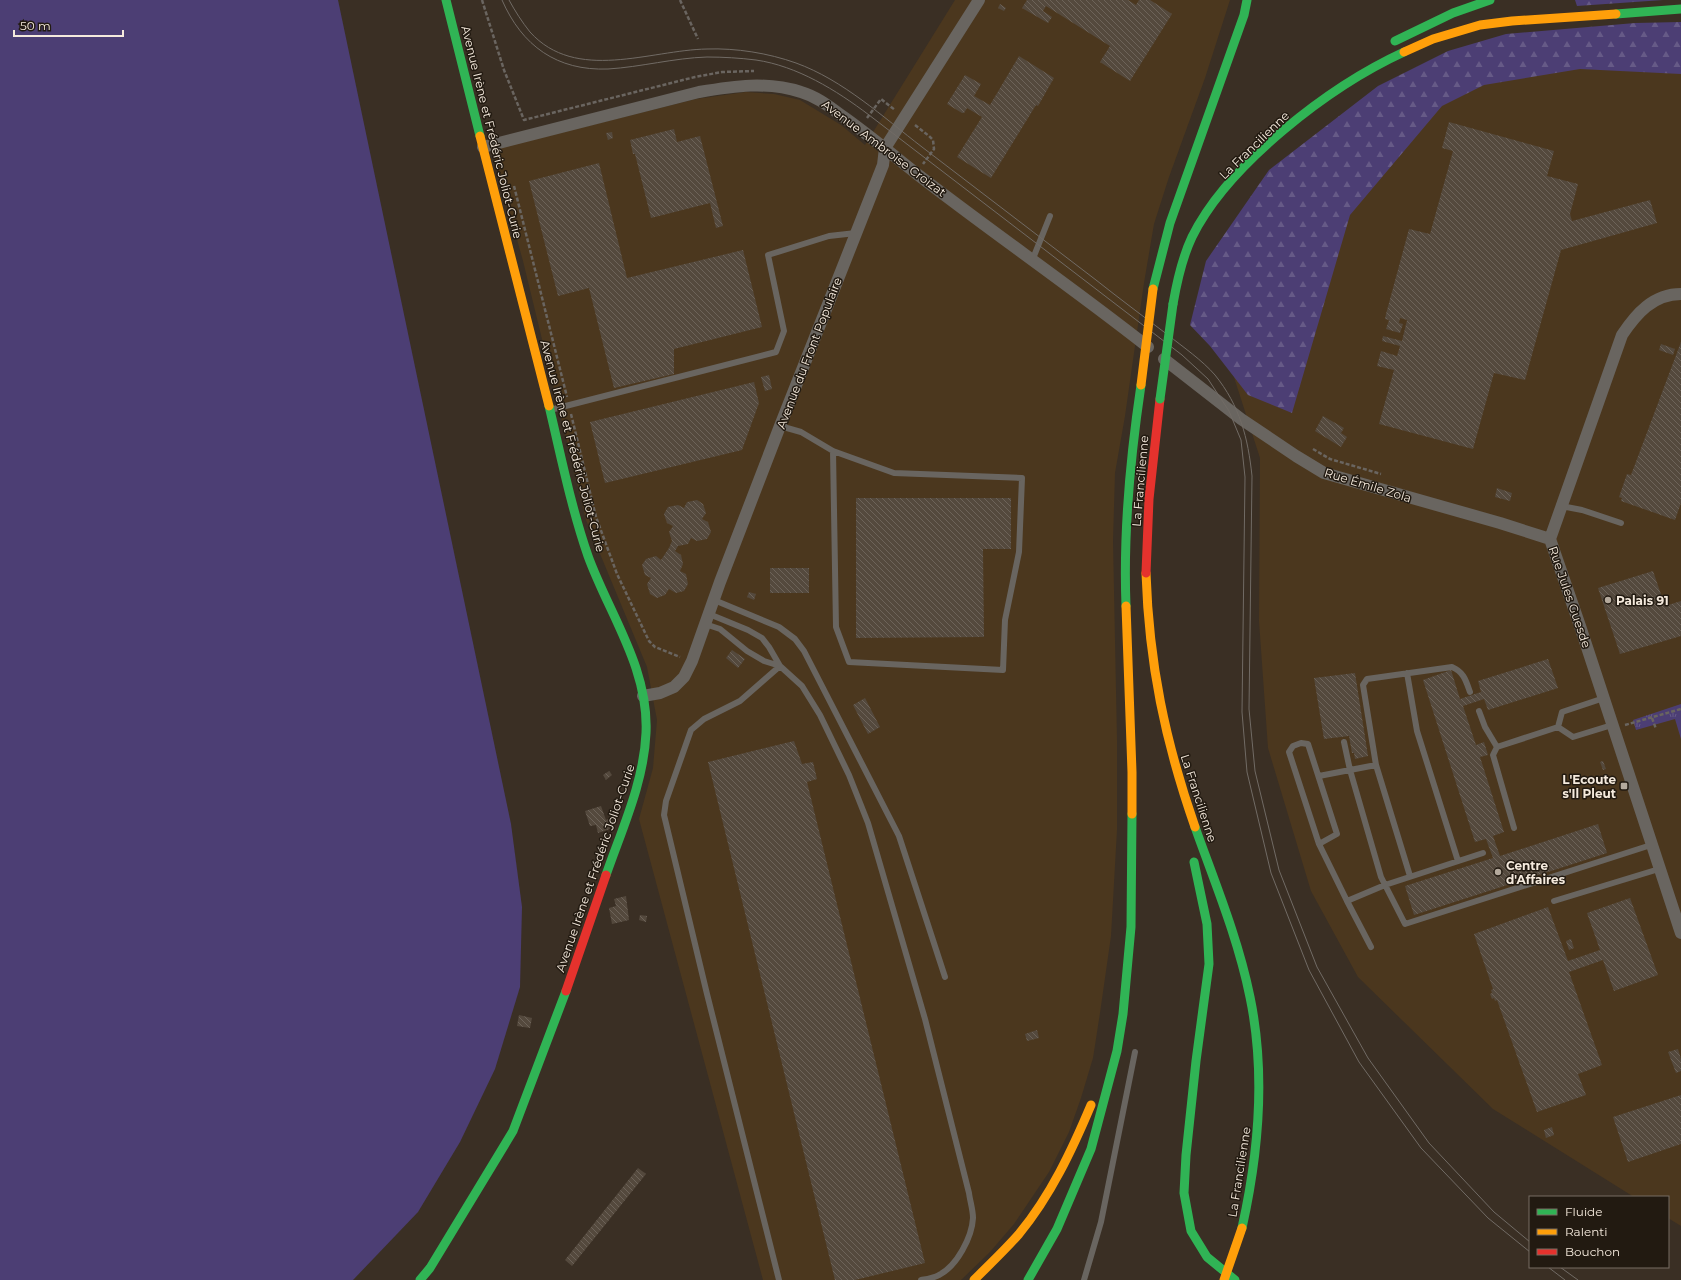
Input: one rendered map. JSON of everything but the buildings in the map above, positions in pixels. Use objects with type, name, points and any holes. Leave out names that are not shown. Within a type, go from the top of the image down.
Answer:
[{"type":"main road","name":"Avenue Irène et Frédéric Joliot-Curie","points":[[420,1280],[430,1268],[513,1131],[561,1005],[640,774],[645,747],[646,723],[643,696],[629,644],[586,548],[577,519],[446,0]]},
{"type":"main road","name":"La Francilienne","points":[[1028,1280],[1057,1229],[1091,1149],[1117,1051],[1128,968],[1132,885],[1132,772],[1125,589],[1125,530],[1130,455],[1154,289],[1160,258],[1170,223],[1244,15],[1247,0]]},
{"type":"main road","points":[[1384,46],[1450,14],[1469,6],[1490,0]]},
{"type":"main road","name":"La Francilienne","points":[[1224,1280],[1242,1228],[1257,1144],[1259,1105],[1254,1028],[1249,990],[1237,945],[1197,829],[1187,808],[1166,733],[1151,649],[1148,608],[1148,513],[1160,399],[1173,304],[1181,266],[1187,249],[1196,229],[1211,207],[1235,177],[1266,147],[1325,99],[1395,56],[1423,43],[1472,26],[1503,22],[1681,9]]},
{"type":"main road","points":[[1325,99],[1337,77]]},
{"type":"main road","points":[[1185,826],[1187,808]]},
{"type":"main road","points":[[1191,851],[1201,890],[1206,918],[1209,964],[1189,1124],[1184,1193],[1192,1231],[1207,1257],[1235,1280]]},
{"type":"main road","points":[[1104,1067],[1117,1051]]},
{"type":"main road","points":[[974,1280],[1010,1244],[1043,1201],[1058,1176],[1075,1142],[1093,1098]]},
{"type":"street","name":"Avenue du Front Populaire","points":[[643,696],[660,693],[674,687],[684,677],[692,661],[780,426],[883,165],[885,148],[979,0]]},
{"type":"street","name":"Avenue Ambroise Croizat","points":[[483,146],[700,92],[733,86],[758,84],[780,86],[802,92],[819,99],[1032,261],[1129,332]]},
{"type":"street","name":"Rue Jules Guesde","points":[[1681,294],[1655,299],[1635,316],[1622,335],[1550,539],[1681,933]]},
{"type":"street","name":"Rue Émile Zola","points":[[1129,332],[1241,420],[1324,473],[1500,523],[1550,539]]},
{"type":"lane","points":[[1032,261],[1050,216]]},
{"type":"lane","points":[[550,410],[776,352],[784,331],[768,255],[829,236],[856,233]]},
{"type":"lane","points":[[780,426],[802,432],[833,451],[894,473],[1022,478],[1019,552],[1005,620],[1003,670],[849,662],[836,627],[833,451]]},
{"type":"lane","points":[[1561,506],[1582,510],[1620,524]]},
{"type":"lane","points":[[714,600],[779,627],[795,639],[804,651],[899,836],[945,977]]},
{"type":"lane","points":[[707,619],[747,650],[764,661],[780,666]]},
{"type":"lane","points":[[707,619],[748,630],[762,638],[780,666],[802,686],[820,715],[849,775],[868,822],[925,1019],[969,1193],[973,1217],[971,1230],[958,1258],[949,1269],[938,1276],[921,1280]]},
{"type":"lane","points":[[779,1280],[707,994],[664,815],[666,800],[691,730],[704,718],[740,701],[780,666]]},
{"type":"lane","points":[[1410,876],[1376,765],[1363,685],[1367,679],[1452,667],[1459,670],[1464,676],[1470,692]]},
{"type":"lane","points":[[1407,673],[1417,731],[1458,861]]},
{"type":"lane","points":[[1558,728],[1562,712],[1604,698]]},
{"type":"lane","points":[[1479,711],[1485,728],[1497,747]]},
{"type":"lane","points":[[1497,747],[1558,728],[1573,737],[1613,727]]},
{"type":"lane","points":[[1344,742],[1374,859],[1385,885],[1405,924],[1651,845]]},
{"type":"lane","points":[[1319,844],[1337,834],[1308,744],[1300,743],[1293,746],[1289,752],[1319,844],[1371,947]]},
{"type":"lane","points":[[1497,747],[1494,755],[1514,828]]},
{"type":"lane","points":[[1319,776],[1376,765]]},
{"type":"lane","points":[[1347,901],[1410,876],[1483,853]]},
{"type":"lane","points":[[1554,901],[1659,869]]},
{"type":"lane","points":[[1084,1280],[1101,1222],[1135,1052]]},
{"type":"path","points":[[482,0],[504,70],[524,120]]},
{"type":"path","points":[[680,0],[698,39]]},
{"type":"path","points":[[864,121],[880,99],[897,112]]},
{"type":"path","points":[[910,121],[933,140],[934,149],[922,165]]},
{"type":"path","points":[[514,186],[596,517],[618,574],[649,641],[655,647],[684,658]]},
{"type":"path","points":[[1310,448],[1330,459],[1382,474]]},
{"type":"path","points":[[1613,727],[1652,718],[1681,709]]},
{"type":"path","points":[[1652,718],[1656,729]]},
{"type":"shaded area","points":[[955,0],[1230,0],[1205,78],[1169,177],[1154,224],[1115,473],[1113,541],[1117,740],[1117,830],[1111,936],[1100,1013],[1093,1058],[1081,1098],[1069,1132],[1049,1172],[1014,1224],[990,1252],[961,1280],[763,1280],[639,819],[653,768],[657,720],[647,667],[586,520],[523,261],[492,150],[696,99],[746,92],[774,94],[800,100],[841,125],[865,145]]},
{"type":"shaded area","points":[[1681,27],[1681,1226],[1669,1219],[1669,1196],[1632,1196],[1493,1109],[1358,977],[1311,891],[1268,748],[1259,621],[1260,458],[1203,281],[1375,98]]},
{"type":"green space","points":[[0,0],[338,0],[511,824],[522,907],[520,987],[495,1069],[460,1142],[418,1212],[353,1280],[0,1280]]},
{"type":"green space","points":[[1575,0],[1663,0],[1577,6]]},
{"type":"green space","points":[[1681,22],[1681,74],[1580,69],[1484,85],[1442,106],[1350,215],[1292,413],[1248,395],[1210,346],[1190,325],[1206,261],[1269,170],[1378,86],[1448,51],[1506,34],[1635,23]]},
{"type":"green space","points":[[1681,704],[1681,739],[1675,719],[1636,730],[1633,720]]},
{"type":"tram line","points":[[502,0],[510,16],[531,43],[557,60],[573,66],[608,69],[695,58],[732,58],[771,63],[801,73],[816,80],[869,115],[1182,355],[1208,379],[1229,411],[1241,440],[1245,477],[1242,712],[1247,772],[1271,873],[1309,970],[1359,1062],[1421,1148],[1488,1218],[1529,1251]]},
{"type":"tram line","points":[[509,0],[530,32],[548,47],[569,56],[591,60],[614,60],[707,49],[741,50],[785,59],[813,70],[830,79],[862,100],[1168,335],[1210,369],[1215,375],[1224,387],[1237,411],[1245,436],[1252,476],[1249,709],[1255,771],[1279,870],[1317,967],[1368,1058],[1429,1143],[1494,1212],[1529,1241]]},
{"type":"tram line","points":[[1549,1268],[1565,1280]]},
{"type":"tram line","points":[[1561,1268],[1578,1280]]},
{"type":"traffic: fast","points":[[446,0],[480,136]]},
{"type":"traffic: fast","points":[[1153,289],[1170,223],[1244,15],[1247,0]]},
{"type":"traffic: fast","points":[[1395,41],[1453,13],[1490,0]]},
{"type":"traffic: fast","points":[[1616,14],[1681,9]]},
{"type":"traffic: fast","points":[[1173,304],[1180,270],[1192,237],[1208,209],[1230,182],[1255,155],[1314,106],[1345,85],[1404,52]]},
{"type":"traffic: fast","points":[[1160,399],[1173,304]]},
{"type":"traffic: fast","points":[[1126,606],[1125,578],[1128,495],[1141,385]]},
{"type":"traffic: fast","points":[[549,406],[576,519],[582,538],[597,578],[635,664],[645,709],[646,733],[637,787],[606,875]]},
{"type":"traffic: fast","points":[[1028,1280],[1057,1229],[1091,1149],[1117,1051],[1123,1014],[1131,927],[1132,814]]},
{"type":"traffic: fast","points":[[1195,827],[1226,911],[1239,953],[1250,997],[1255,1026],[1258,1055],[1258,1113],[1253,1171],[1242,1228]]},
{"type":"traffic: fast","points":[[1194,862],[1207,924],[1209,964],[1196,1061],[1186,1155],[1184,1193],[1191,1231],[1207,1257],[1235,1280]]},
{"type":"traffic: fast","points":[[420,1280],[430,1268],[513,1131],[566,991]]},
{"type":"traffic: slow","points":[[1404,52],[1433,39],[1480,25],[1512,21],[1616,14]]},
{"type":"traffic: slow","points":[[480,136],[549,406]]},
{"type":"traffic: slow","points":[[1141,385],[1153,289]]},
{"type":"traffic: slow","points":[[1146,573],[1151,639],[1160,702],[1175,764],[1195,827]]},
{"type":"traffic: slow","points":[[1126,606],[1132,772],[1132,814]]},
{"type":"traffic: slow","points":[[974,1280],[1003,1252],[1031,1219],[1060,1172],[1091,1105]]},
{"type":"traffic: slow","points":[[1224,1280],[1242,1228]]},
{"type":"traffic: jam","points":[[1146,573],[1149,499],[1160,399]]},
{"type":"traffic: jam","points":[[566,991],[606,875]]},
{"type":"place","name":"Palais 91","points":[[1608,600]]},
{"type":"place","name":"L'Ecoute s'Il Pleut","points":[[1624,786]]},
{"type":"place","name":"Centre d'Affaires","points":[[1498,872]]}]
